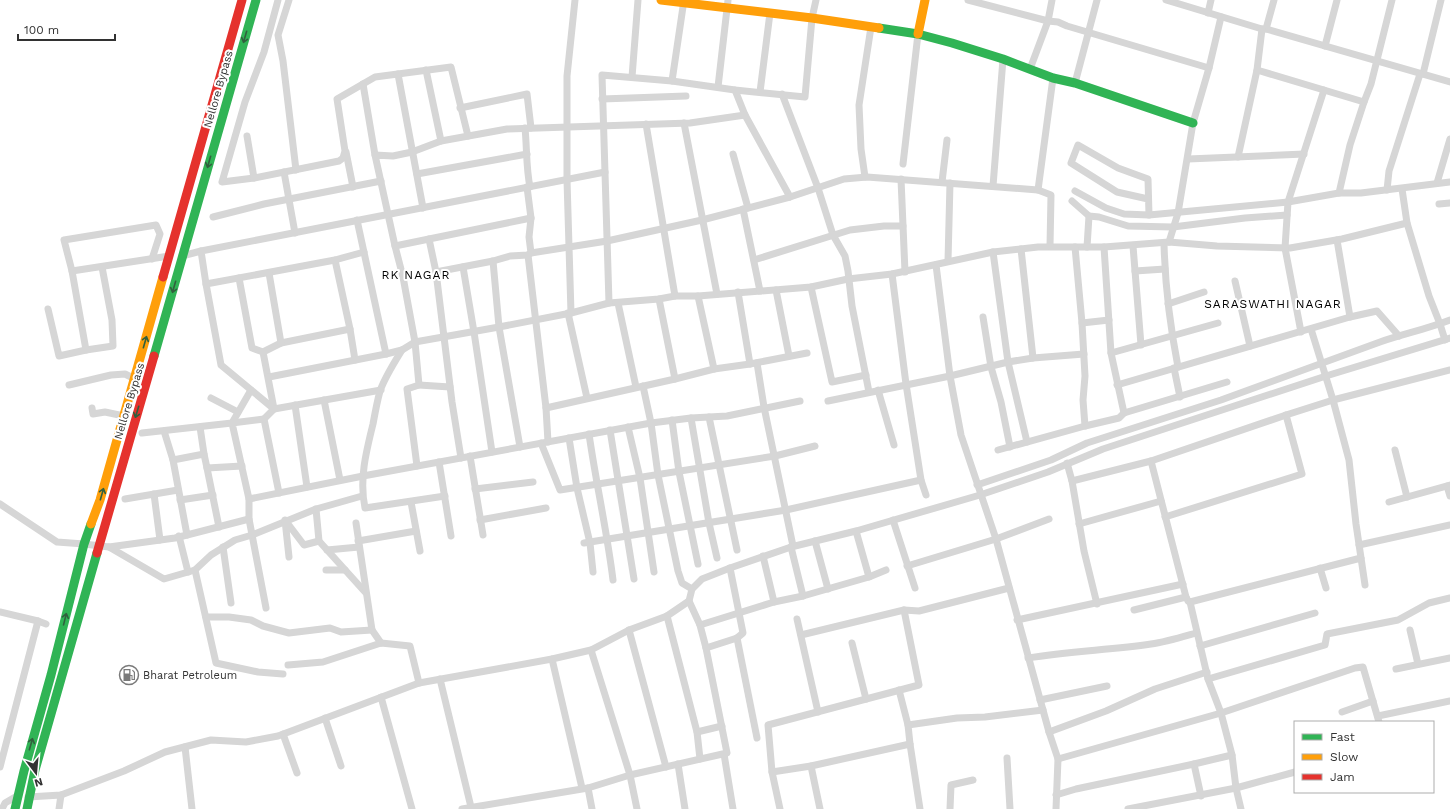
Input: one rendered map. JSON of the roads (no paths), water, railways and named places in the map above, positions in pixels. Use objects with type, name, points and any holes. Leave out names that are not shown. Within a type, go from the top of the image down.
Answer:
[{"type":"main road","name":"Nellore Bypass","points":[[15,809],[84,544],[100,500],[242,0]]},
{"type":"main road","name":"Nellore Bypass","points":[[27,809],[35,770],[256,0]]},
{"type":"main road","points":[[661,0],[728,4],[770,13],[918,34],[1003,59],[1052,78],[1075,83],[1193,123]]},
{"type":"main road","points":[[918,34],[925,0]]},
{"type":"street","points":[[278,0],[264,52],[245,102],[222,182],[254,178],[339,161],[343,158],[346,151]]},
{"type":"street","points":[[289,0],[278,35],[296,170]]},
{"type":"street","points":[[575,0],[567,76],[567,180],[570,313],[587,398]]},
{"type":"street","points":[[632,77],[638,0]]},
{"type":"street","points":[[609,303],[602,75],[672,81],[735,90],[805,97],[812,18],[816,0]]},
{"type":"street","points":[[968,0],[986,2],[1048,21],[1058,22],[1067,26],[1209,68]]},
{"type":"street","points":[[1030,69],[1048,21],[1052,0]]},
{"type":"street","points":[[1075,83],[1097,0]]},
{"type":"street","points":[[1166,0],[1220,17],[1450,82]]},
{"type":"street","points":[[1208,13],[1211,0]]},
{"type":"street","points":[[1238,157],[1257,70],[1264,29],[1274,0]]},
{"type":"street","points":[[1325,46],[1337,0]]},
{"type":"street","points":[[1339,193],[1350,145],[1371,84],[1392,0]]},
{"type":"street","points":[[1387,190],[1389,171],[1422,74],[1441,0]]},
{"type":"street","points":[[672,81],[684,2]]},
{"type":"street","points":[[718,87],[728,4]]},
{"type":"street","points":[[760,92],[770,13]]},
{"type":"street","points":[[1180,397],[1165,269],[1167,242],[1178,213],[1193,123],[1209,68],[1220,17]]},
{"type":"street","points":[[865,177],[861,149],[859,105],[871,27]]},
{"type":"street","points":[[903,164],[918,34]]},
{"type":"street","points":[[993,186],[1003,59]]},
{"type":"street","points":[[353,187],[337,99],[375,77],[450,67],[468,136]]},
{"type":"street","points":[[426,70],[441,141]]},
{"type":"street","points":[[1257,70],[1364,102]]},
{"type":"street","points":[[398,74],[423,208]]},
{"type":"street","points":[[1038,190],[1052,78]]},
{"type":"street","points":[[363,84],[380,181],[403,277],[415,342],[420,385]]},
{"type":"street","points":[[735,90],[746,115],[790,197]]},
{"type":"street","points":[[1301,332],[1284,248],[1288,202],[1324,90]]},
{"type":"street","points":[[460,108],[527,94],[527,172],[531,218],[529,237],[535,320],[546,408],[544,442],[560,490],[719,466],[775,456],[815,446]]},
{"type":"street","points":[[782,94],[818,188],[833,235],[845,256],[852,306],[869,392]]},
{"type":"street","points":[[602,99],[686,96]]},
{"type":"street","points":[[375,155],[393,156],[412,152],[441,141],[507,129],[684,123],[746,115]]},
{"type":"street","points":[[684,123],[717,294]]},
{"type":"street","points":[[646,124],[675,296]]},
{"type":"street","points":[[247,136],[254,178]]},
{"type":"street","points":[[1437,183],[1450,138]]},
{"type":"street","points":[[942,182],[947,140]]},
{"type":"street","points":[[1148,199],[1118,192],[1071,164],[1078,145],[1118,168],[1148,179],[1149,215]]},
{"type":"street","points":[[417,174],[527,154]]},
{"type":"street","points":[[733,154],[746,209],[760,291]]},
{"type":"street","points":[[1188,159],[1304,154]]},
{"type":"street","points":[[284,172],[295,232]]},
{"type":"street","points":[[72,271],[169,256],[183,256],[295,232],[605,172]]},
{"type":"street","points":[[436,272],[493,262],[510,256],[607,241],[702,220],[790,197],[844,178],[865,177],[1038,190],[1051,195],[1050,246]]},
{"type":"street","points":[[901,179],[905,272]]},
{"type":"street","points":[[213,217],[264,204],[380,181]]},
{"type":"street","points":[[1075,191],[1106,208],[1124,214],[1149,215],[1288,202],[1339,193],[1361,193],[1402,189],[1450,182]]},
{"type":"street","points":[[948,261],[950,183]]},
{"type":"street","points":[[2,809],[5,803],[18,796],[29,798],[62,795],[124,772],[165,752],[210,740],[246,742],[283,734],[419,683],[552,659],[591,650],[629,630],[667,616],[688,601],[692,589],[702,579],[763,556],[792,546],[856,531],[980,495],[1048,472],[1067,463],[1125,442],[1326,376],[1447,339],[1429,296],[1407,223],[1402,189]]},
{"type":"street","points":[[1072,201],[1089,216],[1128,226],[1173,227],[1246,218],[1287,215]]},
{"type":"street","points":[[1439,204],[1450,203]]},
{"type":"street","points":[[1087,247],[1089,216]]},
{"type":"street","points":[[395,246],[531,218]]},
{"type":"street","points":[[357,220],[386,354]]},
{"type":"street","points":[[269,377],[386,354],[402,350],[415,342],[570,313],[609,303],[659,299],[675,296],[698,296],[811,286],[848,279],[905,272],[993,252],[1050,246],[1104,247],[1133,246],[1167,242],[1217,246],[1284,248],[1336,240],[1407,223]]},
{"type":"street","points":[[86,350],[72,271],[64,240],[156,225],[160,234],[152,259]]},
{"type":"street","points":[[754,260],[850,230],[884,226],[903,226]]},
{"type":"street","points":[[429,239],[436,272],[450,387],[461,458]]},
{"type":"street","points":[[1336,240],[1350,317]]},
{"type":"street","points":[[1133,246],[1140,345]]},
{"type":"street","points":[[1075,247],[1084,354],[1085,376],[1083,400],[1085,426]]},
{"type":"street","points":[[1104,247],[1111,353],[1117,385],[1122,431],[1125,442]]},
{"type":"street","points":[[1021,249],[1033,358]]},
{"type":"street","points":[[201,251],[221,365],[274,409]]},
{"type":"street","points":[[206,284],[335,260],[364,252]]},
{"type":"street","points":[[993,252],[1008,362],[1027,442]]},
{"type":"street","points":[[335,260],[355,360]]},
{"type":"street","points":[[493,262],[499,327],[520,447]]},
{"type":"street","points":[[936,265],[950,376],[961,435],[996,539],[1028,658],[1058,759],[1056,809]]},
{"type":"street","points":[[48,309],[59,356],[113,346],[112,320],[102,267]]},
{"type":"street","points":[[463,267],[492,452]]},
{"type":"street","points":[[1135,271],[1165,269]]},
{"type":"street","points":[[269,273],[281,343]]},
{"type":"street","points":[[892,274],[906,384],[921,480],[926,495]]},
{"type":"street","points":[[239,278],[252,348],[263,352],[281,343],[350,329]]},
{"type":"street","points":[[1235,281],[1250,346]]},
{"type":"street","points":[[811,286],[832,382],[866,375]]},
{"type":"street","points":[[776,290],[789,356]]},
{"type":"street","points":[[738,292],[775,456],[803,596]]},
{"type":"street","points":[[1168,304],[1204,292]]},
{"type":"street","points":[[698,296],[714,369]]},
{"type":"street","points":[[659,299],[675,379]]},
{"type":"street","points":[[618,303],[639,387],[651,423],[658,475],[682,583],[692,589]]},
{"type":"street","points":[[1117,385],[1350,317],[1377,311],[1399,336]]},
{"type":"street","points":[[983,317],[991,366],[1001,402],[1010,447]]},
{"type":"street","points":[[1082,323],[1109,320]]},
{"type":"street","points":[[977,485],[1051,460],[1087,443],[1221,400],[1399,336],[1450,320]]},
{"type":"street","points":[[1111,353],[1218,323]]},
{"type":"street","points":[[1310,329],[1326,376],[1349,460],[1365,585]]},
{"type":"street","points":[[402,350],[380,390],[363,476],[362,496],[365,508],[445,496]]},
{"type":"street","points":[[263,352],[274,409]]},
{"type":"street","points":[[546,408],[714,369],[807,353]]},
{"type":"street","points":[[828,400],[950,376],[1008,362],[1033,358],[1084,354]]},
{"type":"street","points":[[1072,481],[1151,461],[1333,400],[1450,370]]},
{"type":"street","points":[[69,385],[111,375],[125,374],[135,379]]},
{"type":"street","points":[[998,450],[1121,416],[1227,382]]},
{"type":"street","points":[[418,466],[407,389],[420,385],[450,387]]},
{"type":"street","points":[[251,390],[232,423],[248,498],[249,519],[266,608]]},
{"type":"street","points":[[142,433],[264,418],[274,409],[380,390]]},
{"type":"street","points":[[878,390],[894,445]]},
{"type":"street","points":[[211,398],[238,412]]},
{"type":"street","points":[[324,400],[340,480]]},
{"type":"street","points":[[248,498],[610,430],[672,420],[727,416],[764,407],[800,401]]},
{"type":"street","points":[[295,405],[307,487]]},
{"type":"street","points":[[92,408],[93,414],[105,412],[124,416]]},
{"type":"street","points":[[1164,517],[1302,474],[1286,415]]},
{"type":"street","points":[[709,417],[737,550]]},
{"type":"street","points":[[264,418],[279,492]]},
{"type":"street","points":[[691,418],[709,523],[717,558]]},
{"type":"street","points":[[672,420],[680,472],[698,564]]},
{"type":"street","points":[[200,427],[219,527]]},
{"type":"street","points":[[628,427],[640,478],[654,572]]},
{"type":"street","points":[[610,430],[617,482],[634,579]]},
{"type":"street","points":[[164,431],[173,460],[180,500],[183,535],[191,571],[206,617],[216,663],[258,672],[283,674]]},
{"type":"street","points":[[589,434],[608,540],[613,580]]},
{"type":"street","points":[[569,438],[593,572]]},
{"type":"street","points":[[1395,450],[1407,497]]},
{"type":"street","points":[[173,460],[204,454]]},
{"type":"street","points":[[470,456],[483,535]]},
{"type":"street","points":[[1151,461],[1164,517],[1232,755],[1236,788],[1241,809]]},
{"type":"street","points":[[439,462],[450,536]]},
{"type":"street","points":[[1067,463],[1072,481],[1084,551],[1097,604]]},
{"type":"street","points":[[207,468],[242,466]]},
{"type":"street","points":[[587,543],[786,510],[921,480]]},
{"type":"street","points":[[475,490],[533,482]]},
{"type":"street","points":[[1389,502],[1449,486],[1450,496]]},
{"type":"street","points":[[125,499],[178,490]]},
{"type":"street","points":[[154,494],[160,540]]},
{"type":"street","points":[[180,500],[212,495]]},
{"type":"street","points":[[108,547],[164,579],[191,571],[235,540],[252,535],[285,520],[316,509],[362,496]]},
{"type":"street","points":[[1079,524],[1161,501]]},
{"type":"street","points":[[411,502],[420,551]]},
{"type":"street","points":[[0,504],[57,542],[108,547],[175,538],[249,519]]},
{"type":"street","points":[[480,520],[546,508]]},
{"type":"street","points":[[316,509],[319,541],[365,592]]},
{"type":"street","points":[[907,566],[996,539],[1049,519]]},
{"type":"street","points":[[285,520],[304,545],[319,541]]},
{"type":"street","points":[[285,520],[289,557]]},
{"type":"street","points":[[893,520],[915,588]]},
{"type":"street","points":[[356,523],[365,592],[372,630],[380,643]]},
{"type":"street","points":[[1359,545],[1450,525]]},
{"type":"street","points":[[327,550],[416,531]]},
{"type":"street","points":[[856,531],[870,577]]},
{"type":"street","points":[[815,541],[828,589]]},
{"type":"street","points":[[223,548],[231,603]]},
{"type":"street","points":[[763,556],[774,602]]},
{"type":"street","points":[[1134,610],[1188,599],[1361,558]]},
{"type":"street","points":[[706,648],[737,638],[743,633],[730,568]]},
{"type":"street","points":[[1320,568],[1326,588]]},
{"type":"street","points":[[326,570],[345,570]]},
{"type":"street","points":[[700,625],[774,602],[803,596],[870,577],[886,570]]},
{"type":"street","points":[[1018,620],[1097,604],[1183,584]]},
{"type":"street","points":[[801,635],[904,610],[919,611],[1009,588]]},
{"type":"street","points":[[1049,732],[1106,711],[1155,689],[1325,645],[1327,634],[1370,624],[1398,620],[1429,603],[1450,598]]},
{"type":"street","points":[[688,601],[700,625],[706,648],[727,753],[724,754],[733,809]]},
{"type":"street","points":[[780,809],[772,772],[768,725],[919,685],[904,610]]},
{"type":"street","points":[[0,612],[46,624]]},
{"type":"street","points":[[1200,646],[1314,613]]},
{"type":"street","points":[[667,616],[697,732],[700,759]]},
{"type":"street","points":[[206,617],[251,620],[263,626],[289,633],[330,628],[341,632],[372,630]]},
{"type":"street","points":[[797,619],[818,712]]},
{"type":"street","points":[[0,767],[38,621]]},
{"type":"street","points":[[629,630],[666,766]]},
{"type":"street","points":[[1410,630],[1418,664]]},
{"type":"street","points":[[1028,658],[1050,654],[1095,651],[1153,644],[1196,633]]},
{"type":"street","points":[[737,638],[757,738]]},
{"type":"street","points":[[288,665],[323,662],[380,643],[410,646],[419,683]]},
{"type":"street","points":[[852,643],[866,699]]},
{"type":"street","points":[[591,650],[630,775],[637,809]]},
{"type":"street","points":[[1396,669],[1450,658]]},
{"type":"street","points":[[552,659],[585,788],[592,809]]},
{"type":"street","points":[[1058,759],[1221,713],[1355,668],[1362,667],[1378,719],[1450,701]]},
{"type":"street","points":[[440,679],[471,807]]},
{"type":"street","points":[[1040,700],[1107,686]]},
{"type":"street","points":[[899,690],[908,725],[920,809]]},
{"type":"street","points":[[380,697],[412,809]]},
{"type":"street","points":[[1342,712],[1373,701]]},
{"type":"street","points":[[908,725],[957,718],[985,717],[1043,710]]},
{"type":"street","points":[[325,718],[341,766]]},
{"type":"street","points":[[697,732],[722,726]]},
{"type":"street","points":[[283,734],[297,773]]},
{"type":"street","points":[[772,772],[811,766],[910,744]]},
{"type":"street","points":[[185,747],[192,809]]},
{"type":"street","points":[[462,809],[471,807],[502,806],[585,788],[666,766],[724,754]]},
{"type":"street","points":[[1056,795],[1076,789],[1232,755]]},
{"type":"street","points":[[1007,758],[1010,809]]},
{"type":"street","points":[[678,764],[686,809]]},
{"type":"street","points":[[1194,764],[1201,796]]},
{"type":"street","points":[[811,766],[820,809]]},
{"type":"street","points":[[1128,809],[1201,796],[1294,772]]},
{"type":"street","points":[[950,809],[951,785],[973,780]]},
{"type":"street","points":[[59,809],[62,795]]},
{"type":"place","name":"Bharat Petroleum","points":[[129,675]]},
{"type":"district","name":"RK NAGAR","points":[[416,275]]},
{"type":"district","name":"SARASWATHI NAGAR","points":[[1273,304]]}]
